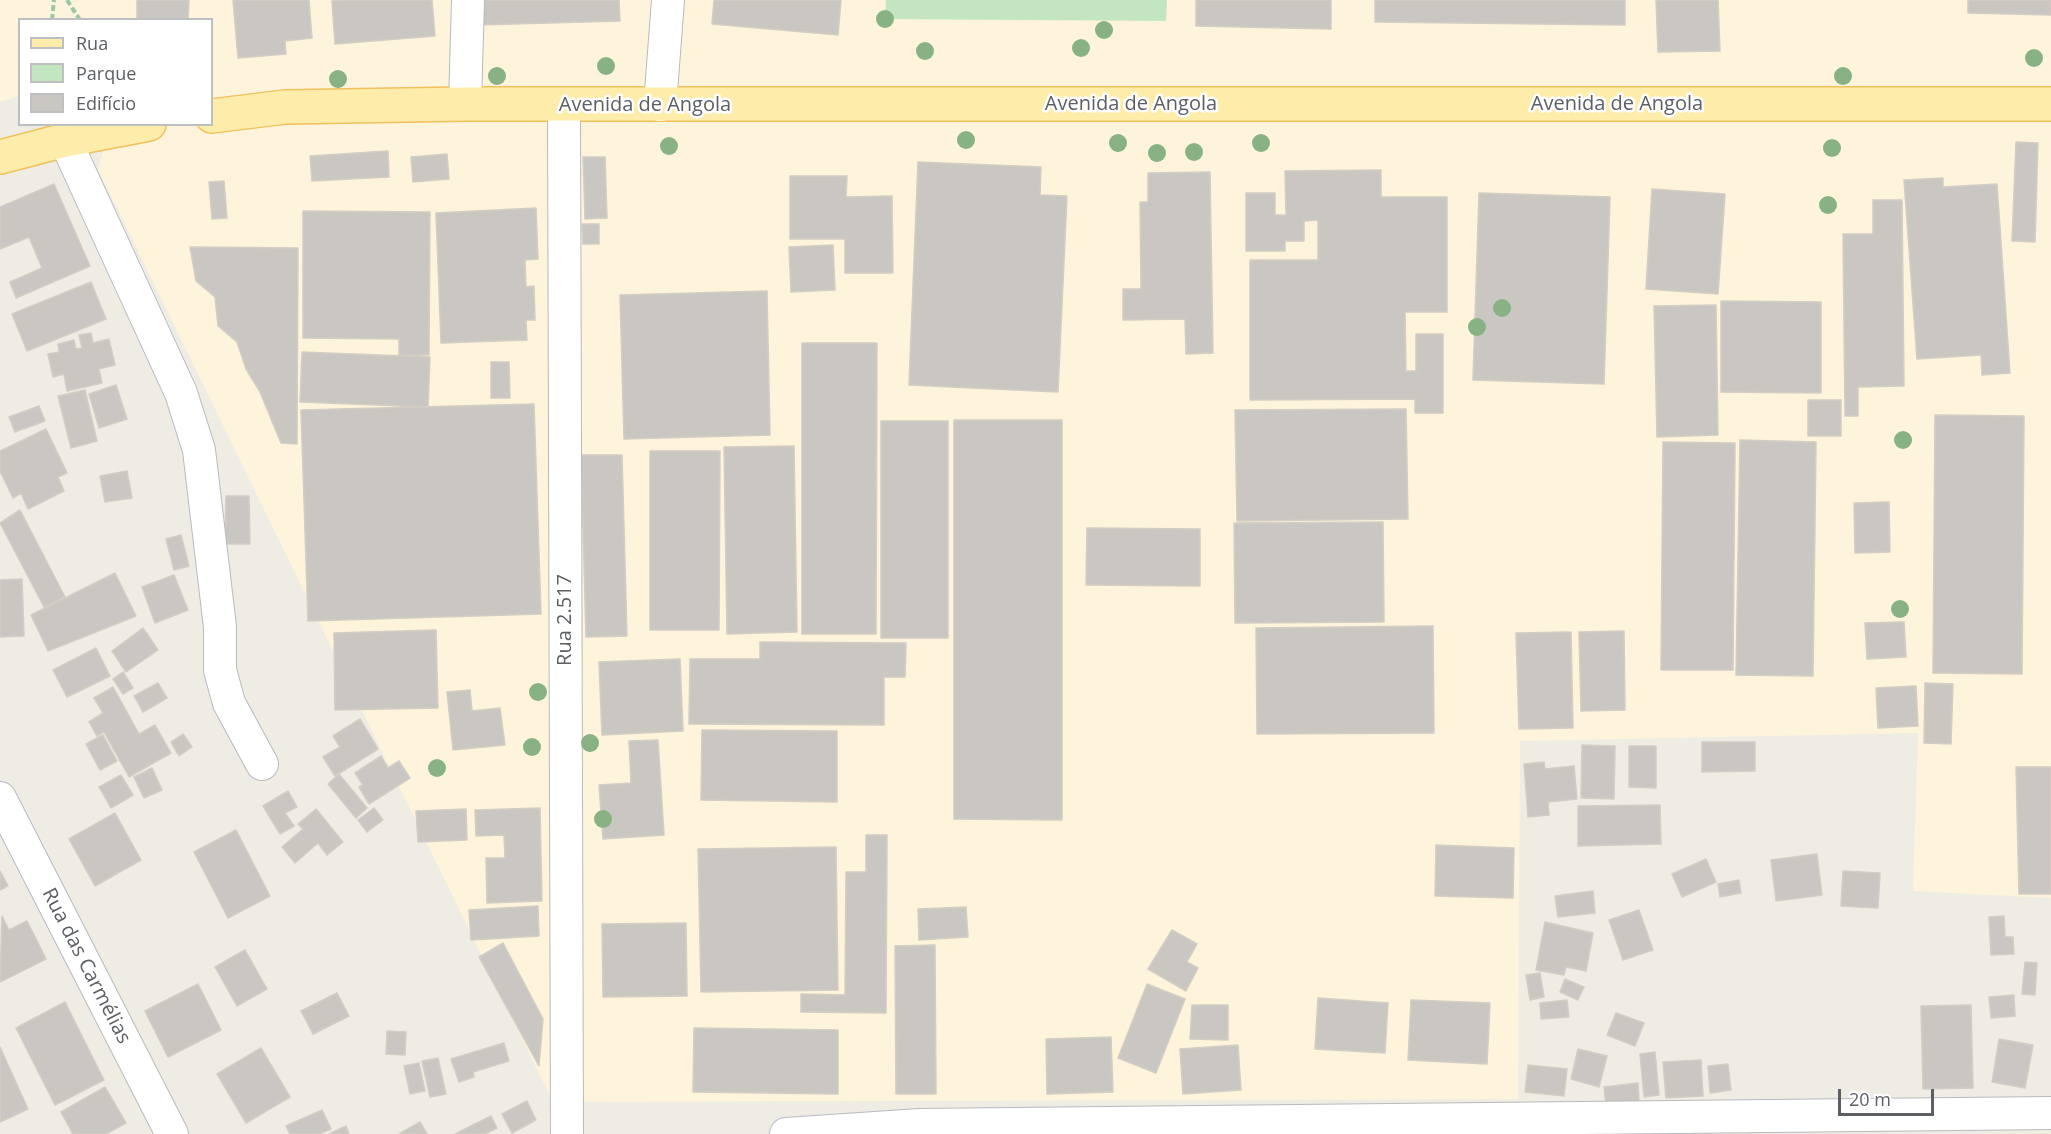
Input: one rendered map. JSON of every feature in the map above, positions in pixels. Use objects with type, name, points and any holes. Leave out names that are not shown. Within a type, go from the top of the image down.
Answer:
[{"type":"main road","name":"Avenida de Angola","points":[[213,116],[285,107],[465,104],[2051,104]]},
{"type":"main road","points":[[0,157],[65,140],[138,126]]},
{"type":"street","points":[[465,104],[468,0]]},
{"type":"street","points":[[660,105],[668,0]]},
{"type":"street","name":"Rua 2.517","points":[[564,105],[567,1134]]},
{"type":"street","points":[[65,140],[181,393],[199,450],[220,627],[220,670],[229,703],[262,764]]},
{"type":"street","name":"Rua das Carmélias","points":[[0,798],[172,1134]]},
{"type":"street","points":[[786,1134],[921,1130],[1530,1126],[2051,1113]]},
{"type":"path","points":[[52,18],[54,0]]},
{"type":"path","points":[[67,0],[79,18]]},
{"type":"shaded area","points":[[0,0],[2051,0],[2051,898],[1913,891],[1918,733],[1520,741],[1518,1099],[553,1102],[98,169],[111,126],[213,126],[213,18],[18,18],[18,96],[0,102]]},
{"type":"green space","points":[[886,0],[1167,0],[1166,21],[885,19]]},
{"type":"building","points":[[137,0],[189,0],[188,18],[137,18]]},
{"type":"building","points":[[233,0],[309,0],[312,38],[285,41],[286,54],[238,58]]},
{"type":"building","points":[[432,0],[435,36],[335,44],[332,1]]},
{"type":"building","points":[[476,0],[619,0],[620,21],[477,25]]},
{"type":"building","points":[[714,0],[841,0],[838,35],[712,24]]},
{"type":"building","points":[[1196,0],[1331,0],[1331,29],[1196,26]]},
{"type":"building","points":[[1375,0],[1625,0],[1625,25],[1375,22]]},
{"type":"building","points":[[1656,0],[1718,0],[1720,51],[1658,52]]},
{"type":"building","points":[[1968,0],[2051,0],[2051,15],[1968,13]]},
{"type":"building","points":[[2016,142],[2038,143],[2035,242],[2012,241]]},
{"type":"building","points":[[388,151],[389,177],[312,181],[310,156]]},
{"type":"building","points":[[447,154],[449,179],[413,182],[411,157]]},
{"type":"building","points":[[583,157],[605,157],[607,218],[585,219]]},
{"type":"building","points":[[918,162],[1041,167],[1040,195],[1067,196],[1058,392],[909,385]]},
{"type":"building","points":[[1381,170],[1381,197],[1447,197],[1447,312],[1405,312],[1406,371],[1416,371],[1416,334],[1443,334],[1443,413],[1415,413],[1415,399],[1250,400],[1250,260],[1318,260],[1318,220],[1304,221],[1304,241],[1285,241],[1285,251],[1246,251],[1246,193],[1275,193],[1275,215],[1286,215],[1285,171]]},
{"type":"building","points":[[1210,172],[1213,353],[1186,354],[1185,319],[1123,320],[1123,289],[1141,289],[1140,202],[1148,202],[1148,173]]},
{"type":"building","points":[[790,176],[847,176],[846,197],[892,196],[893,273],[845,273],[845,239],[790,239]]},
{"type":"building","points":[[1943,178],[1943,187],[1997,184],[2010,373],[1982,375],[1981,355],[1917,359],[1904,180]]},
{"type":"building","points":[[224,181],[227,218],[212,219],[209,182]]},
{"type":"building","points":[[54,184],[90,266],[16,298],[10,282],[42,268],[29,237],[0,249],[0,207]]},
{"type":"building","points":[[1652,189],[1725,194],[1718,294],[1646,289]]},
{"type":"building","points":[[1479,193],[1610,197],[1604,384],[1473,380]]},
{"type":"building","points":[[1873,200],[1902,200],[1904,386],[1858,387],[1858,416],[1845,416],[1843,234],[1873,234]]},
{"type":"building","points":[[536,208],[538,259],[525,260],[526,287],[534,286],[535,320],[526,320],[527,340],[441,343],[436,213]]},
{"type":"building","points":[[303,211],[430,212],[429,355],[399,355],[399,339],[303,338]]},
{"type":"building","points":[[582,224],[599,224],[599,244],[583,244]]},
{"type":"building","points":[[833,245],[835,290],[791,292],[789,247]]},
{"type":"building","points":[[190,247],[298,248],[297,444],[281,443],[260,392],[246,369],[237,342],[218,326],[215,297],[196,281]]},
{"type":"building","points":[[91,282],[106,319],[27,351],[12,314]]},
{"type":"building","points":[[767,291],[770,435],[624,439],[620,295]]},
{"type":"building","points":[[1721,301],[1821,302],[1821,393],[1721,392]]},
{"type":"building","points":[[1716,305],[1718,435],[1657,437],[1654,306]]},
{"type":"building","points":[[91,333],[93,343],[109,339],[115,365],[99,369],[102,383],[67,391],[64,374],[53,377],[48,354],[59,352],[58,344],[74,340],[76,349],[82,348],[79,335]]},
{"type":"building","points":[[802,343],[877,343],[876,634],[802,634]]},
{"type":"building","points":[[302,352],[430,357],[428,407],[300,402]]},
{"type":"building","points":[[491,362],[509,362],[510,398],[491,398]]},
{"type":"building","points":[[116,385],[127,419],[99,428],[89,394]]},
{"type":"building","points":[[85,390],[97,441],[71,448],[58,396]]},
{"type":"building","points":[[1808,400],[1841,400],[1841,436],[1808,436]]},
{"type":"building","points":[[534,404],[541,614],[308,621],[301,410]]},
{"type":"building","points":[[39,406],[45,421],[15,432],[9,417]]},
{"type":"building","points":[[1406,409],[1408,519],[1237,521],[1235,410]]},
{"type":"building","points":[[1935,415],[2024,416],[2022,674],[1933,673]]},
{"type":"building","points":[[954,420],[1062,420],[1062,820],[954,819]]},
{"type":"building","points":[[881,421],[948,421],[948,638],[881,638]]},
{"type":"building","points":[[46,429],[67,473],[58,477],[64,491],[28,509],[21,493],[13,498],[0,471],[0,451]]},
{"type":"building","points":[[1740,440],[1816,442],[1813,676],[1736,675]]},
{"type":"building","points":[[1663,442],[1735,443],[1733,670],[1661,670]]},
{"type":"building","points":[[794,446],[797,632],[727,634],[724,447]]},
{"type":"building","points":[[650,451],[720,451],[719,630],[650,630]]},
{"type":"building","points":[[581,455],[622,455],[627,636],[586,637]]},
{"type":"building","points":[[127,471],[132,498],[105,502],[100,476]]},
{"type":"building","points":[[226,496],[249,496],[250,544],[225,544]]},
{"type":"building","points":[[1889,502],[1890,552],[1855,553],[1854,503]]},
{"type":"building","points":[[20,510],[65,597],[44,607],[0,523]]},
{"type":"building","points":[[1383,522],[1384,622],[1235,623],[1234,523]]},
{"type":"building","points":[[1087,528],[1200,529],[1200,586],[1086,585]]},
{"type":"building","points":[[181,535],[189,566],[174,570],[166,539]]},
{"type":"building","points":[[115,573],[136,616],[48,651],[31,615]]},
{"type":"building","points":[[174,575],[188,610],[155,623],[142,587]]},
{"type":"building","points":[[22,579],[24,636],[0,637],[0,580]]},
{"type":"building","points":[[1904,622],[1906,657],[1867,659],[1865,623]]},
{"type":"building","points":[[1433,626],[1434,733],[1257,734],[1256,628]]},
{"type":"building","points":[[143,628],[158,650],[126,672],[112,651]]},
{"type":"building","points":[[436,630],[438,708],[335,710],[334,633]]},
{"type":"building","points":[[1624,631],[1625,710],[1581,711],[1579,632]]},
{"type":"building","points":[[1571,632],[1573,728],[1519,729],[1516,633]]},
{"type":"building","points":[[760,642],[906,643],[905,677],[884,677],[884,725],[689,724],[690,659],[760,659]]},
{"type":"building","points":[[96,648],[110,676],[67,697],[53,670]]},
{"type":"building","points":[[680,659],[683,731],[602,735],[599,662]]},
{"type":"building","points":[[123,672],[133,688],[123,694],[113,679]]},
{"type":"building","points":[[158,683],[167,698],[143,712],[134,696]]},
{"type":"building","points":[[1925,683],[1953,684],[1951,744],[1924,743]]},
{"type":"building","points":[[1916,686],[1918,726],[1878,728],[1876,688]]},
{"type":"building","points":[[113,687],[139,734],[155,725],[171,753],[129,777],[104,732],[97,736],[89,722],[103,713],[94,698]]},
{"type":"building","points":[[470,690],[472,711],[500,708],[505,745],[453,750],[447,692]]},
{"type":"building","points":[[360,719],[378,749],[335,776],[323,757],[340,747],[333,736]]},
{"type":"building","points":[[702,730],[837,731],[837,802],[701,800]]},
{"type":"building","points":[[183,734],[192,747],[179,756],[171,742]]},
{"type":"building","points":[[103,735],[117,761],[100,770],[86,744]]},
{"type":"building","points":[[658,740],[664,835],[603,839],[599,785],[631,783],[629,741]]},
{"type":"building","points":[[1702,742],[1755,742],[1755,771],[1702,772]]},
{"type":"building","points":[[1582,745],[1615,746],[1614,799],[1581,798]]},
{"type":"building","points":[[1629,746],[1656,746],[1656,788],[1629,787]]},
{"type":"building","points":[[381,756],[388,768],[399,761],[410,778],[369,804],[359,787],[363,785],[355,773]]},
{"type":"building","points":[[1544,762],[1545,769],[1574,766],[1577,799],[1548,802],[1549,815],[1528,817],[1524,764]]},
{"type":"building","points":[[2016,767],[2051,767],[2051,894],[2019,894]]},
{"type":"building","points":[[152,768],[162,790],[144,798],[134,777]]},
{"type":"building","points":[[339,774],[367,808],[356,818],[328,784]]},
{"type":"building","points":[[121,775],[133,795],[111,808],[99,787]]},
{"type":"building","points":[[288,791],[297,807],[285,813],[294,826],[280,834],[263,806]]},
{"type":"building","points":[[1660,805],[1661,844],[1578,846],[1578,806]]},
{"type":"building","points":[[374,808],[383,820],[367,832],[358,820]]},
{"type":"building","points":[[540,808],[542,901],[487,903],[486,858],[505,858],[504,835],[476,836],[475,810]]},
{"type":"building","points":[[316,809],[343,842],[327,855],[318,843],[295,863],[282,847],[303,829],[298,824]]},
{"type":"building","points":[[466,809],[467,840],[418,842],[416,811]]},
{"type":"building","points":[[115,813],[141,860],[95,886],[69,839]]},
{"type":"building","points":[[236,830],[270,896],[228,918],[194,852]]},
{"type":"building","points":[[866,835],[887,835],[886,1013],[801,1012],[801,994],[845,995],[846,872],[866,872]]},
{"type":"building","points":[[1436,845],[1514,848],[1513,898],[1435,896]]},
{"type":"building","points":[[836,847],[838,990],[701,992],[698,849]]},
{"type":"building","points":[[1817,854],[1822,895],[1776,901],[1771,860]]},
{"type":"building","points":[[1706,859],[1716,882],[1682,897],[1672,874]]},
{"type":"building","points":[[0,871],[8,886],[0,890]]},
{"type":"building","points":[[1843,871],[1880,873],[1878,908],[1841,906]]},
{"type":"building","points":[[1739,880],[1741,893],[1720,897],[1718,884]]},
{"type":"building","points":[[1593,891],[1595,913],[1558,917],[1555,896]]},
{"type":"building","points":[[538,906],[539,936],[471,940],[469,910]]},
{"type":"building","points":[[966,907],[968,937],[919,940],[918,909]]},
{"type":"building","points":[[1639,910],[1653,950],[1623,960],[1609,920]]},
{"type":"building","points":[[2,916],[9,930],[27,921],[46,959],[0,982]]},
{"type":"building","points":[[2004,916],[2005,937],[2013,937],[2014,954],[1991,955],[1989,917]]},
{"type":"building","points":[[1545,922],[1593,933],[1586,971],[1566,967],[1564,975],[1536,970]]},
{"type":"building","points":[[686,923],[687,996],[603,997],[602,924]]},
{"type":"building","points":[[1172,930],[1197,944],[1187,962],[1198,968],[1186,991],[1148,969]]},
{"type":"building","points":[[503,943],[543,1019],[539,1066],[479,957]]},
{"type":"building","points":[[935,945],[936,1094],[896,1094],[895,946]]},
{"type":"building","points":[[245,950],[267,989],[237,1006],[215,967]]},
{"type":"building","points":[[2025,962],[2037,963],[2035,995],[2022,994]]},
{"type":"building","points":[[1540,973],[1544,997],[1530,1000],[1526,975]]},
{"type":"building","points":[[1565,979],[1584,987],[1578,1000],[1560,992]]},
{"type":"building","points":[[198,984],[221,1030],[168,1057],[145,1011]]},
{"type":"building","points":[[1147,984],[1185,999],[1156,1073],[1118,1058]]},
{"type":"building","points":[[337,993],[349,1016],[313,1034],[301,1011]]},
{"type":"building","points":[[2014,995],[2015,1016],[1991,1018],[1989,997]]},
{"type":"building","points":[[1318,998],[1388,1003],[1385,1053],[1315,1049]]},
{"type":"building","points":[[1411,1000],[1490,1003],[1487,1064],[1408,1060]]},
{"type":"building","points":[[1567,1000],[1569,1017],[1541,1019],[1540,1003]]},
{"type":"building","points":[[65,1002],[104,1080],[55,1105],[16,1028]]},
{"type":"building","points":[[1192,1005],[1228,1005],[1228,1040],[1190,1039]]},
{"type":"building","points":[[1971,1005],[1973,1088],[1923,1089],[1921,1006]]},
{"type":"building","points":[[1616,1013],[1644,1023],[1635,1046],[1607,1035]]},
{"type":"building","points":[[694,1028],[838,1030],[838,1094],[693,1092]]},
{"type":"building","points":[[387,1031],[406,1032],[405,1055],[386,1054]]},
{"type":"building","points":[[1111,1037],[1113,1092],[1047,1094],[1046,1039]]},
{"type":"building","points":[[1999,1039],[2033,1045],[2025,1088],[1992,1082]]},
{"type":"building","points":[[504,1043],[509,1061],[473,1072],[474,1077],[459,1082],[451,1059]]},
{"type":"building","points":[[1238,1045],[1241,1090],[1183,1094],[1180,1049]]},
{"type":"building","points":[[0,1047],[28,1109],[0,1122]]},
{"type":"building","points":[[261,1048],[290,1097],[246,1123],[217,1074]]},
{"type":"building","points":[[1578,1049],[1607,1056],[1599,1087],[1571,1079]]},
{"type":"building","points":[[1655,1052],[1659,1095],[1644,1097],[1640,1054]]},
{"type":"building","points":[[438,1058],[446,1094],[430,1097],[422,1061]]},
{"type":"building","points":[[1701,1060],[1703,1096],[1666,1098],[1663,1062]]},
{"type":"building","points":[[419,1063],[425,1091],[410,1094],[404,1066]]},
{"type":"building","points":[[1728,1064],[1731,1090],[1710,1093],[1708,1066]]},
{"type":"building","points":[[1528,1065],[1567,1069],[1564,1096],[1525,1092]]},
{"type":"building","points":[[1638,1083],[1639,1102],[1606,1105],[1604,1087]]},
{"type":"building","points":[[105,1087],[126,1123],[106,1134],[73,1134],[61,1112]]},
{"type":"building","points":[[527,1101],[536,1120],[512,1133],[502,1114]]},
{"type":"building","points":[[322,1110],[331,1129],[319,1134],[290,1134],[286,1126]]},
{"type":"building","points":[[491,1116],[497,1128],[485,1134],[455,1134]]},
{"type":"building","points":[[420,1122],[427,1134],[399,1134]]},
{"type":"building","points":[[346,1126],[349,1134],[329,1134]]}]
